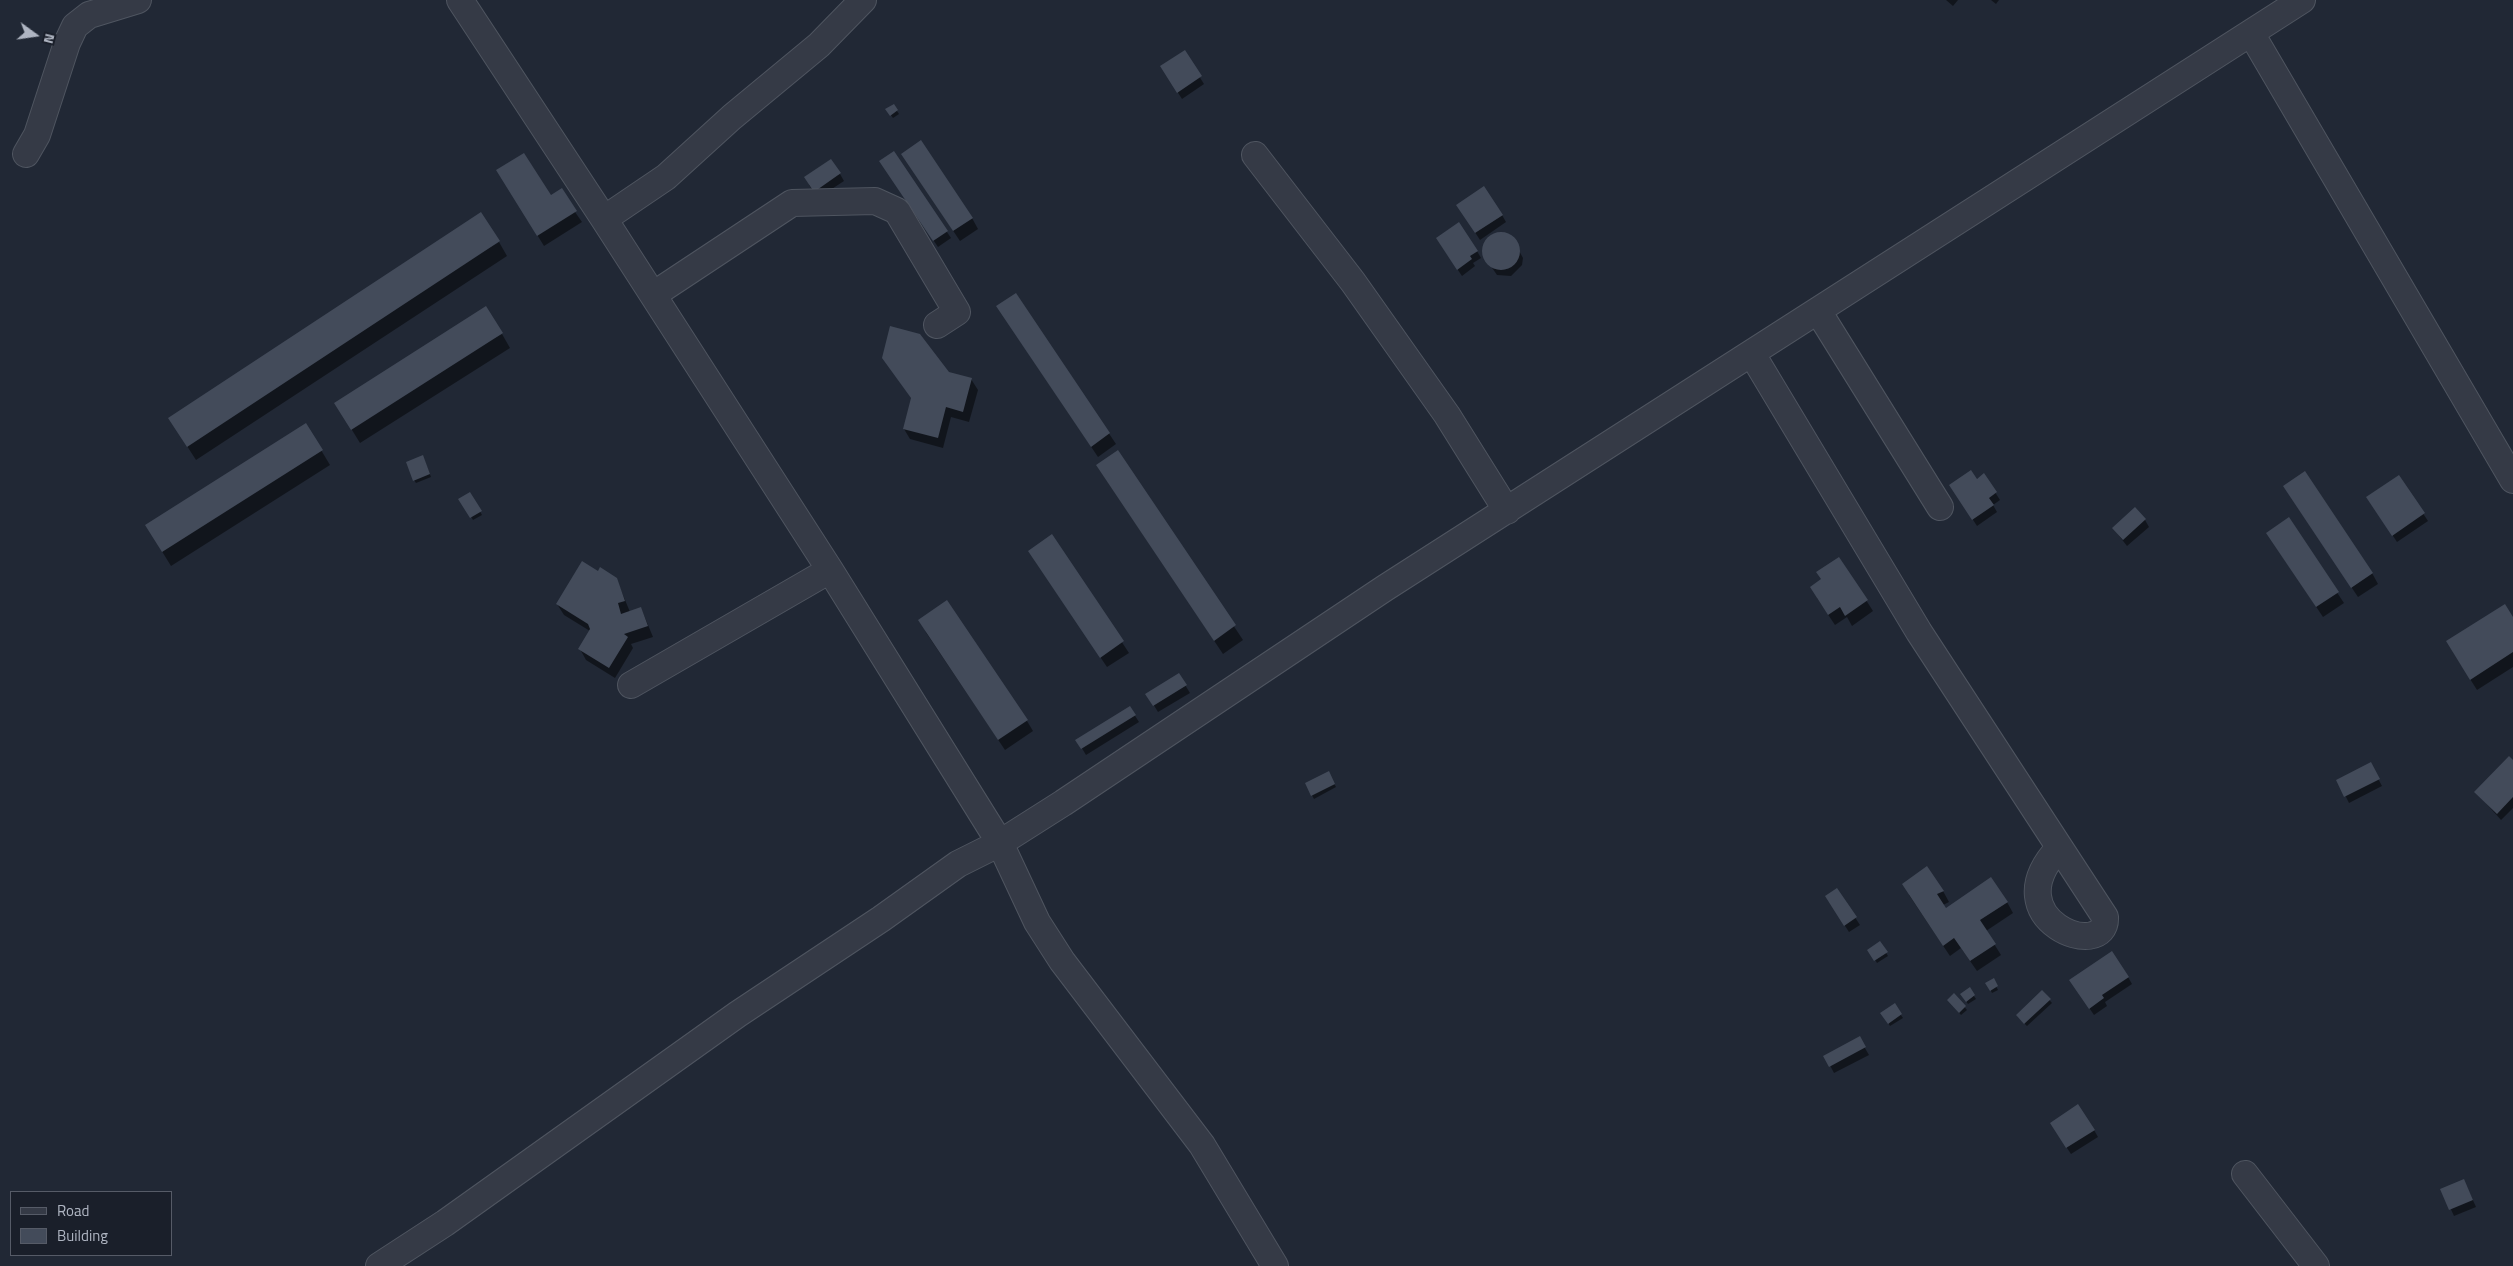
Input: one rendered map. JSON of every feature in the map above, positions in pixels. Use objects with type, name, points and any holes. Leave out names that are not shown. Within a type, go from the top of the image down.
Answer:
[{"type":"street","points":[[26,154],[38,135],[67,43],[75,26],[90,15],[138,0]]},
{"type":"street","points":[[460,0],[604,219],[830,570],[1000,843],[1037,922],[1062,960],[1202,1145],[1275,1266]]},
{"type":"street","points":[[604,219],[666,177],[732,117],[819,44],[863,0]]},
{"type":"street","points":[[379,1266],[445,1224],[738,1014],[881,919],[958,864],[1000,843],[1133,758],[1385,588],[2302,0]]},
{"type":"street","points":[[2251,33],[2513,480]]},
{"type":"street","points":[[1255,155],[1353,282],[1447,415],[1507,511]]},
{"type":"street","points":[[653,295],[792,203],[875,201],[897,211],[957,312],[937,325]]},
{"type":"street","points":[[1818,311],[1940,506]]},
{"type":"street","points":[[1752,354],[1920,632],[2059,848]]},
{"type":"street","points":[[631,685],[830,570]]},
{"type":"street","points":[[2245,1174],[2316,1266]]},
{"type":"building","points":[[1185,50],[1202,76],[1177,93],[1160,66]]},
{"type":"building","points":[[894,104],[898,110],[890,116],[885,109]]},
{"type":"building","points":[[921,140],[973,218],[953,231],[901,154]]},
{"type":"building","points":[[894,151],[948,231],[933,241],[879,161]]},
{"type":"building","points":[[524,153],[551,195],[562,188],[577,211],[537,236],[496,170]]},
{"type":"building","points":[[831,159],[841,173],[814,192],[804,177]]},
{"type":"building","points":[[1484,186],[1503,215],[1475,233],[1456,205]]},
{"type":"building","points":[[481,212],[500,241],[187,447],[168,418]]},
{"type":"building","points":[[1459,222],[1478,251],[1470,256],[1472,259],[1457,270],[1436,238]]},
{"type":"building","points":[[1501,232],[1514,238],[1520,251],[1514,264],[1501,270],[1488,264],[1482,251],[1488,238]]},
{"type":"building","points":[[1016,293],[1110,433],[1091,447],[996,306]]},
{"type":"building","points":[[486,306],[503,333],[351,430],[334,403]]},
{"type":"building","points":[[890,326],[920,334],[949,372],[972,378],[963,412],[946,407],[938,438],[903,429],[911,398],[882,358]]},
{"type":"building","points":[[306,423],[323,450],[162,552],[145,525]]},
{"type":"building","points":[[1118,450],[1236,625],[1214,641],[1096,465]]},
{"type":"building","points":[[423,455],[430,474],[413,481],[406,462]]},
{"type":"building","points":[[1971,470],[1977,479],[1984,473],[1997,492],[1989,498],[1994,505],[1972,520],[1949,485]]},
{"type":"building","points":[[2305,471],[2373,573],[2351,588],[2283,486]]},
{"type":"building","points":[[2399,475],[2425,513],[2392,536],[2366,497]]},
{"type":"building","points":[[470,492],[482,511],[470,518],[458,499]]},
{"type":"building","points":[[2135,507],[2146,519],[2123,540],[2112,528]]},
{"type":"building","points":[[2289,517],[2339,592],[2316,607],[2266,533]]},
{"type":"building","points":[[1052,534],[1124,641],[1100,658],[1028,551]]},
{"type":"building","points":[[1839,557],[1868,600],[1845,616],[1840,607],[1828,615],[1810,587],[1821,579],[1816,572]]},
{"type":"building","points":[[582,561],[598,571],[600,567],[617,578],[625,601],[618,603],[621,614],[641,607],[648,626],[624,634],[628,637],[609,668],[578,649],[590,629],[588,624],[556,604]]},
{"type":"building","points":[[947,600],[1028,720],[998,740],[918,620]]},
{"type":"building","points":[[2505,604],[2513,617],[2513,652],[2470,680],[2446,641]]},
{"type":"building","points":[[1179,673],[1187,685],[1153,706],[1145,694]]},
{"type":"building","points":[[1130,706],[1136,715],[1081,749],[1075,740]]},
{"type":"building","points":[[2509,756],[2513,760],[2513,797],[2497,814],[2474,792]]},
{"type":"building","points":[[2371,762],[2380,779],[2344,797],[2336,780]]},
{"type":"building","points":[[1329,771],[1335,784],[1311,796],[1305,783]]},
{"type":"building","points":[[1927,866],[1944,891],[1937,894],[1946,908],[1991,877],[2008,902],[1980,920],[1996,944],[1970,961],[1954,938],[1943,946],[1902,884]]},
{"type":"building","points":[[1837,888],[1857,917],[1844,926],[1825,896]]},
{"type":"building","points":[[1880,941],[1888,952],[1874,961],[1867,950]]},
{"type":"building","points":[[2112,951],[2129,977],[2102,995],[2104,998],[2089,1009],[2069,980]]},
{"type":"building","points":[[1994,978],[1998,986],[1990,991],[1985,983]]},
{"type":"building","points":[[1970,987],[1975,995],[1966,1002],[1960,994]]},
{"type":"building","points":[[2042,990],[2051,999],[2024,1024],[2016,1015]]},
{"type":"building","points":[[1954,993],[1966,1006],[1959,1013],[1947,1000]]},
{"type":"building","points":[[1895,1003],[1902,1014],[1888,1024],[1880,1013]]},
{"type":"building","points":[[1860,1036],[1866,1047],[1829,1067],[1823,1056]]},
{"type":"building","points":[[2078,1104],[2095,1130],[2066,1148],[2050,1123]]},
{"type":"building","points":[[2464,1179],[2473,1200],[2449,1210],[2440,1189]]}]
